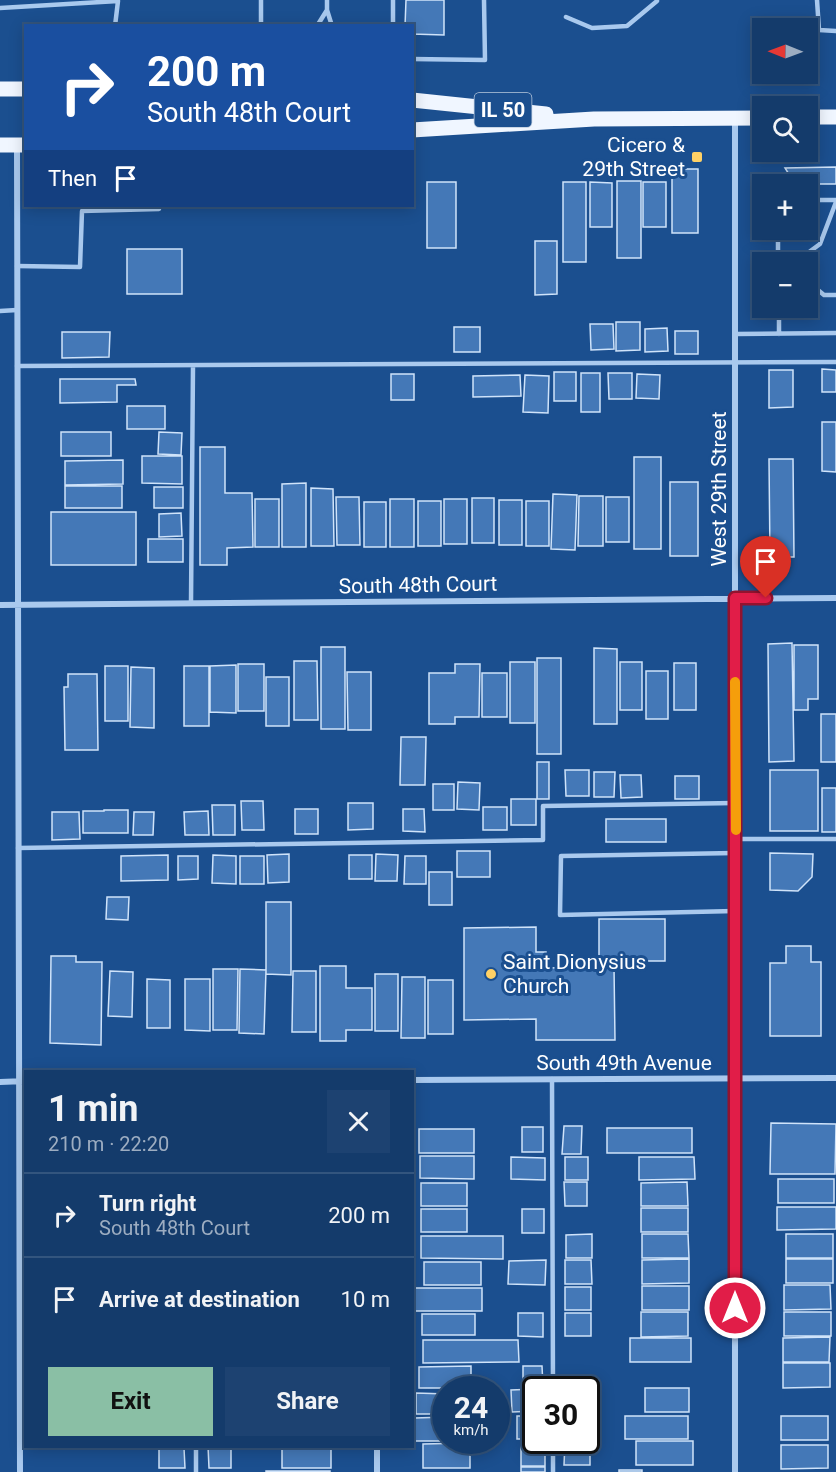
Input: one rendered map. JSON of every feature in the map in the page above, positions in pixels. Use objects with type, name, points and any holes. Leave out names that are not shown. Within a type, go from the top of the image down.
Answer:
[{"type":"main road","points":[[0,89],[24,88]]},
{"type":"main road","name":"IL 50","points":[[414,100],[594,119]]},
{"type":"main road","points":[[818,117],[836,117]]},
{"type":"main road","name":"IL 50","points":[[414,130],[594,119],[752,118]]},
{"type":"main road","points":[[0,145],[21,145]]},
{"type":"street","name":"West 29th Street","points":[[735,118],[735,1472]]},
{"type":"street","points":[[20,1472],[22,1081],[18,848],[17,266],[21,145]]},
{"type":"street","name":"South 48th Court","points":[[0,605],[836,598]]},
{"type":"street","name":"South 49th Avenue","points":[[414,1080],[836,1078]]},
{"type":"street","points":[[0,1082],[22,1081]]},
{"type":"street","points":[[377,1448],[377,1472]]},
{"type":"lane","points":[[261,0],[261,24]]},
{"type":"lane","points":[[327,0],[331,24]]},
{"type":"lane","points":[[393,0],[393,24]]},
{"type":"lane","points":[[414,59],[485,60],[484,0]]},
{"type":"lane","points":[[817,0],[819,30],[836,31]]},
{"type":"lane","points":[[0,8],[118,1],[116,24]]},
{"type":"lane","points":[[566,17],[592,28],[627,26],[657,1]]},
{"type":"lane","points":[[318,24],[327,10]]},
{"type":"lane","points":[[809,252],[820,244],[836,201],[818,200]]},
{"type":"lane","points":[[17,266],[80,267],[82,211],[159,209]]},
{"type":"lane","points":[[818,290],[824,295],[836,295]]},
{"type":"lane","points":[[0,311],[17,310]]},
{"type":"lane","points":[[779,318],[779,334]]},
{"type":"lane","points":[[736,334],[836,333]]},
{"type":"lane","points":[[17,366],[836,362]]},
{"type":"lane","points":[[191,603],[193,366]]},
{"type":"lane","points":[[18,848],[543,840],[543,806],[735,803]]},
{"type":"lane","points":[[736,839],[836,838]]},
{"type":"lane","points":[[735,853],[561,856],[560,915],[735,911]]},
{"type":"lane","points":[[552,1080],[553,1376]]},
{"type":"lane","points":[[196,1448],[196,1472]]},
{"type":"lane","points":[[553,1454],[553,1472]]},
{"type":"building","points":[[406,0],[444,0],[444,35],[414,34],[414,24],[405,24]]},
{"type":"building","points":[[836,167],[836,184],[818,184],[818,174],[789,174],[785,168]]},
{"type":"building","points":[[672,169],[698,169],[698,233],[672,233]]},
{"type":"building","points":[[617,181],[641,181],[641,258],[617,258]]},
{"type":"building","points":[[427,182],[456,182],[456,248],[427,248]]},
{"type":"building","points":[[563,182],[586,182],[586,262],[563,262]]},
{"type":"building","points":[[590,182],[612,183],[612,227],[590,227]]},
{"type":"building","points":[[643,182],[666,182],[666,227],[643,227]]},
{"type":"building","points":[[535,241],[557,241],[557,294],[535,295]]},
{"type":"building","points":[[127,249],[182,249],[182,294],[127,294]]},
{"type":"building","points":[[616,322],[640,322],[640,350],[616,351]]},
{"type":"building","points":[[590,324],[613,324],[614,349],[591,350]]},
{"type":"building","points":[[454,327],[480,327],[480,352],[454,352]]},
{"type":"building","points":[[667,328],[668,351],[645,352],[645,329]]},
{"type":"building","points":[[675,331],[698,331],[698,354],[675,354]]},
{"type":"building","points":[[62,332],[110,332],[109,357],[62,358]]},
{"type":"building","points":[[822,369],[836,370],[836,392],[822,392]]},
{"type":"building","points":[[769,370],[793,370],[793,407],[769,408]]},
{"type":"building","points":[[554,372],[576,372],[576,401],[554,401]]},
{"type":"building","points":[[581,373],[600,373],[600,412],[581,412]]},
{"type":"building","points":[[608,373],[632,373],[632,399],[609,399]]},
{"type":"building","points":[[391,374],[414,374],[414,400],[391,400]]},
{"type":"building","points":[[637,374],[660,375],[659,399],[636,398]]},
{"type":"building","points":[[520,375],[521,396],[473,397],[473,376]]},
{"type":"building","points":[[525,375],[549,376],[548,413],[523,412]]},
{"type":"building","points":[[60,379],[135,379],[136,385],[117,385],[117,402],[60,403]]},
{"type":"building","points":[[127,406],[165,406],[165,429],[127,429]]},
{"type":"building","points":[[822,422],[836,422],[836,472],[822,471]]},
{"type":"building","points":[[61,432],[111,432],[111,456],[61,456]]},
{"type":"building","points":[[159,432],[182,433],[181,455],[158,454]]},
{"type":"building","points":[[200,447],[225,447],[225,493],[252,493],[253,547],[227,548],[227,565],[200,565]]},
{"type":"building","points":[[142,456],[182,456],[182,484],[142,483]]},
{"type":"building","points":[[634,457],[661,457],[661,549],[634,549]]},
{"type":"building","points":[[769,459],[793,459],[794,557],[770,557]]},
{"type":"building","points":[[123,460],[123,484],[65,485],[65,461]]},
{"type":"building","points":[[670,482],[698,482],[698,556],[670,556]]},
{"type":"building","points":[[306,483],[306,547],[282,547],[282,484]]},
{"type":"building","points":[[65,486],[122,486],[122,508],[65,508]]},
{"type":"building","points":[[154,487],[183,487],[183,508],[154,508]]},
{"type":"building","points":[[311,488],[333,489],[334,546],[311,546]]},
{"type":"building","points":[[553,494],[577,495],[575,550],[551,549]]},
{"type":"building","points":[[579,496],[603,496],[603,546],[578,546]]},
{"type":"building","points":[[336,497],[359,497],[360,545],[337,545]]},
{"type":"building","points":[[606,497],[629,497],[629,542],[606,542]]},
{"type":"building","points":[[472,498],[494,498],[494,543],[472,543]]},
{"type":"building","points":[[255,499],[279,499],[279,547],[255,547]]},
{"type":"building","points":[[390,499],[414,499],[414,547],[390,547]]},
{"type":"building","points":[[444,499],[467,499],[467,544],[444,544]]},
{"type":"building","points":[[499,500],[522,500],[522,545],[499,545]]},
{"type":"building","points":[[418,501],[441,501],[441,546],[418,546]]},
{"type":"building","points":[[526,501],[549,501],[549,546],[526,546]]},
{"type":"building","points":[[364,502],[386,502],[386,547],[364,547]]},
{"type":"building","points":[[51,512],[136,512],[136,565],[51,565]]},
{"type":"building","points":[[181,513],[182,536],[159,537],[159,514]]},
{"type":"building","points":[[148,539],[183,539],[183,562],[148,562]]},
{"type":"building","points":[[792,643],[794,761],[769,762],[768,644]]},
{"type":"building","points":[[794,645],[818,645],[818,699],[808,699],[808,710],[794,710]]},
{"type":"building","points":[[321,647],[345,647],[345,729],[321,729]]},
{"type":"building","points":[[594,648],[617,649],[617,724],[594,724]]},
{"type":"building","points":[[537,658],[561,658],[561,754],[537,754]]},
{"type":"building","points":[[294,661],[317,661],[318,720],[294,720]]},
{"type":"building","points":[[510,662],[535,662],[535,723],[510,723]]},
{"type":"building","points":[[620,662],[642,662],[642,710],[620,710]]},
{"type":"building","points":[[674,663],[696,663],[696,710],[674,710]]},
{"type":"building","points":[[238,664],[264,664],[264,711],[238,711]]},
{"type":"building","points":[[455,664],[480,664],[479,717],[455,717],[455,724],[429,724],[429,673],[455,673]]},
{"type":"building","points":[[236,665],[236,713],[210,712],[210,666]]},
{"type":"building","points":[[105,666],[128,666],[128,721],[105,721]]},
{"type":"building","points":[[184,666],[209,666],[209,726],[184,726]]},
{"type":"building","points":[[131,667],[154,668],[154,728],[130,727]]},
{"type":"building","points":[[646,671],[668,671],[668,719],[646,719]]},
{"type":"building","points":[[347,672],[371,672],[371,730],[348,730]]},
{"type":"building","points":[[482,673],[507,673],[507,717],[482,717]]},
{"type":"building","points":[[68,674],[97,674],[98,750],[65,750],[64,687],[68,687]]},
{"type":"building","points":[[266,677],[289,677],[289,726],[266,726]]},
{"type":"building","points":[[821,714],[836,714],[836,762],[821,762]]},
{"type":"building","points":[[401,737],[426,737],[425,785],[400,785]]},
{"type":"building","points":[[537,762],[549,762],[549,799],[537,799]]},
{"type":"building","points":[[565,770],[589,770],[589,796],[566,796]]},
{"type":"building","points":[[770,770],[818,770],[818,831],[770,831]]},
{"type":"building","points":[[594,772],[615,772],[614,797],[594,797]]},
{"type":"building","points":[[620,775],[641,775],[642,797],[621,798]]},
{"type":"building","points":[[675,776],[699,776],[699,799],[675,799]]},
{"type":"building","points":[[458,782],[480,783],[479,810],[457,809]]},
{"type":"building","points":[[433,784],[454,784],[454,810],[433,810]]},
{"type":"building","points":[[822,788],[836,788],[836,832],[822,832]]},
{"type":"building","points":[[511,799],[536,799],[536,825],[511,825]]},
{"type":"building","points":[[241,801],[263,801],[264,830],[242,830]]},
{"type":"building","points":[[348,803],[373,803],[373,829],[348,830]]},
{"type":"building","points":[[212,805],[235,805],[235,835],[213,835]]},
{"type":"building","points":[[483,807],[507,807],[507,830],[483,830]]},
{"type":"building","points":[[295,809],[318,809],[318,834],[295,834]]},
{"type":"building","points":[[403,809],[424,809],[425,832],[403,831]]},
{"type":"building","points":[[128,810],[128,833],[83,833],[83,811]]},
{"type":"building","points":[[208,811],[209,835],[185,835],[184,812]]},
{"type":"building","points":[[52,812],[79,812],[80,839],[52,840]]},
{"type":"building","points":[[134,812],[154,812],[153,835],[133,835]]},
{"type":"building","points":[[606,819],[666,819],[666,842],[606,842]]},
{"type":"building","points":[[457,851],[490,851],[490,877],[457,877]]},
{"type":"building","points":[[770,853],[813,854],[812,877],[798,891],[770,890]]},
{"type":"building","points":[[289,854],[289,882],[268,883],[267,855]]},
{"type":"building","points":[[376,854],[398,855],[397,881],[375,881]]},
{"type":"building","points":[[168,855],[168,880],[121,881],[121,856]]},
{"type":"building","points":[[213,855],[236,856],[236,884],[212,883]]},
{"type":"building","points":[[349,855],[372,855],[372,879],[349,879]]},
{"type":"building","points":[[178,856],[198,856],[198,879],[178,880]]},
{"type":"building","points":[[240,856],[264,856],[264,884],[240,884]]},
{"type":"building","points":[[405,856],[426,856],[426,884],[404,884]]},
{"type":"building","points":[[429,872],[452,872],[452,905],[429,905]]},
{"type":"building","points":[[107,897],[129,897],[128,920],[106,919]]},
{"type":"building","points":[[266,902],[291,902],[291,975],[266,974]]},
{"type":"building","points":[[599,919],[665,919],[665,961],[599,961]]},
{"type":"building","points":[[536,927],[536,952],[546,952],[546,968],[614,967],[615,1040],[536,1040],[536,1019],[464,1020],[464,928]]},
{"type":"building","points":[[786,946],[811,946],[811,962],[821,962],[821,1036],[770,1036],[770,963],[786,963]]},
{"type":"building","points":[[51,956],[76,956],[76,962],[102,962],[101,1045],[50,1043]]},
{"type":"building","points":[[320,966],[346,966],[346,988],[372,988],[372,1030],[346,1030],[346,1041],[320,1041]]},
{"type":"building","points":[[213,969],[238,969],[237,1030],[213,1030]]},
{"type":"building","points":[[240,969],[266,970],[264,1034],[239,1033]]},
{"type":"building","points":[[110,971],[133,972],[132,1017],[108,1016]]},
{"type":"building","points":[[293,971],[316,971],[316,1032],[292,1032]]},
{"type":"building","points":[[375,974],[398,974],[398,1031],[375,1031]]},
{"type":"building","points":[[402,977],[425,977],[425,1038],[401,1038]]},
{"type":"building","points":[[147,979],[170,980],[170,1028],[147,1028]]},
{"type":"building","points":[[185,979],[210,979],[210,1031],[185,1030]]},
{"type":"building","points":[[428,980],[453,980],[453,1034],[428,1034]]},
{"type":"building","points":[[771,1123],[836,1124],[835,1174],[770,1174]]},
{"type":"building","points":[[564,1126],[582,1126],[581,1154],[562,1154]]},
{"type":"building","points":[[522,1127],[543,1127],[543,1152],[522,1152]]},
{"type":"building","points":[[607,1128],[692,1128],[692,1153],[607,1153]]},
{"type":"building","points":[[419,1129],[474,1129],[474,1153],[419,1153]]},
{"type":"building","points":[[420,1156],[474,1156],[474,1179],[420,1178]]},
{"type":"building","points":[[511,1157],[545,1158],[545,1180],[511,1179]]},
{"type":"building","points":[[565,1157],[588,1157],[588,1180],[565,1180]]},
{"type":"building","points":[[639,1157],[694,1157],[695,1179],[639,1180]]},
{"type":"building","points":[[778,1179],[834,1179],[834,1203],[778,1203]]},
{"type":"building","points":[[564,1182],[587,1182],[587,1206],[565,1206]]},
{"type":"building","points":[[687,1182],[688,1206],[641,1206],[641,1183]]},
{"type":"building","points":[[421,1183],[467,1183],[467,1206],[421,1206]]},
{"type":"building","points":[[777,1207],[836,1207],[836,1229],[777,1230]]},
{"type":"building","points":[[641,1208],[688,1208],[688,1232],[641,1232]]},
{"type":"building","points":[[421,1209],[467,1209],[467,1232],[421,1232]]},
{"type":"building","points":[[522,1209],[544,1209],[544,1233],[522,1233]]},
{"type":"building","points":[[592,1234],[592,1258],[566,1258],[566,1235]]},
{"type":"building","points":[[642,1234],[688,1234],[689,1258],[642,1258]]},
{"type":"building","points":[[786,1234],[833,1234],[833,1258],[786,1258]]},
{"type":"building","points":[[421,1236],[503,1236],[503,1259],[421,1258]]},
{"type":"building","points":[[689,1259],[689,1283],[642,1284],[642,1260]]},
{"type":"building","points":[[786,1259],[833,1259],[833,1283],[786,1283]]},
{"type":"building","points":[[546,1260],[545,1285],[508,1284],[509,1261]]},
{"type":"building","points":[[565,1260],[591,1260],[592,1284],[565,1284]]},
{"type":"building","points":[[424,1262],[481,1262],[481,1285],[424,1285]]},
{"type":"building","points":[[784,1285],[830,1285],[831,1309],[784,1310]]},
{"type":"building","points":[[642,1286],[689,1286],[689,1310],[642,1310]]},
{"type":"building","points":[[565,1287],[591,1287],[591,1310],[565,1310]]},
{"type":"building","points":[[414,1288],[482,1288],[482,1311],[414,1311]]},
{"type":"building","points":[[641,1312],[688,1312],[688,1336],[641,1337]]},
{"type":"building","points":[[784,1312],[831,1312],[831,1336],[784,1336]]},
{"type":"building","points":[[518,1313],[543,1313],[543,1337],[518,1336]]},
{"type":"building","points":[[565,1313],[591,1313],[591,1336],[565,1336]]},
{"type":"building","points":[[422,1314],[475,1314],[475,1335],[422,1335]]},
{"type":"building","points":[[830,1337],[829,1362],[783,1362],[783,1338]]},
{"type":"building","points":[[630,1338],[691,1338],[691,1362],[630,1362]]},
{"type":"building","points":[[423,1340],[518,1340],[519,1362],[423,1363]]},
{"type":"building","points":[[783,1363],[830,1363],[830,1387],[783,1388]]},
{"type":"building","points":[[471,1366],[471,1376],[432,1376],[432,1388],[419,1388],[419,1367]]},
{"type":"building","points":[[523,1366],[542,1366],[542,1376],[523,1376]]},
{"type":"building","points":[[645,1388],[689,1388],[689,1412],[645,1412]]},
{"type":"building","points":[[511,1390],[522,1390],[522,1412],[512,1412]]},
{"type":"building","points":[[416,1393],[432,1394],[432,1414],[416,1414]]},
{"type":"building","points":[[517,1416],[522,1416],[522,1439],[517,1439]]},
{"type":"building","points":[[625,1416],[688,1416],[688,1439],[625,1439]]},
{"type":"building","points":[[781,1416],[828,1416],[828,1440],[781,1440]]},
{"type":"building","points":[[432,1417],[432,1441],[415,1441],[415,1418]]},
{"type":"building","points":[[636,1441],[693,1441],[693,1465],[636,1465]]},
{"type":"building","points":[[521,1442],[522,1454],[545,1454],[545,1466],[521,1466]]},
{"type":"building","points":[[423,1444],[432,1444],[432,1454],[470,1454],[470,1468],[423,1468]]},
{"type":"building","points":[[781,1445],[828,1445],[828,1468],[781,1469]]},
{"type":"building","points":[[159,1448],[184,1448],[185,1468],[159,1468]]},
{"type":"building","points":[[208,1448],[231,1448],[231,1468],[209,1468]]},
{"type":"building","points":[[282,1448],[331,1448],[331,1468],[282,1468]]},
{"type":"building","points":[[564,1454],[590,1454],[590,1465],[564,1465]]},
{"type":"building","points":[[521,1467],[545,1467],[545,1472],[521,1472]]},
{"type":"building","points":[[619,1470],[642,1470],[642,1472],[619,1472]]},
{"type":"building","points":[[330,1471],[330,1472],[266,1472]]},
{"type":"slow traffic","points":[[735,682],[736,830]]},
{"type":"place","name":"Cicero & 29th Street","points":[[697,157]]},
{"type":"place","name":"Saint Dionysius Church","points":[[491,974]]},
{"type":"route","points":[[735,1308],[735,598],[766,598]]}]
